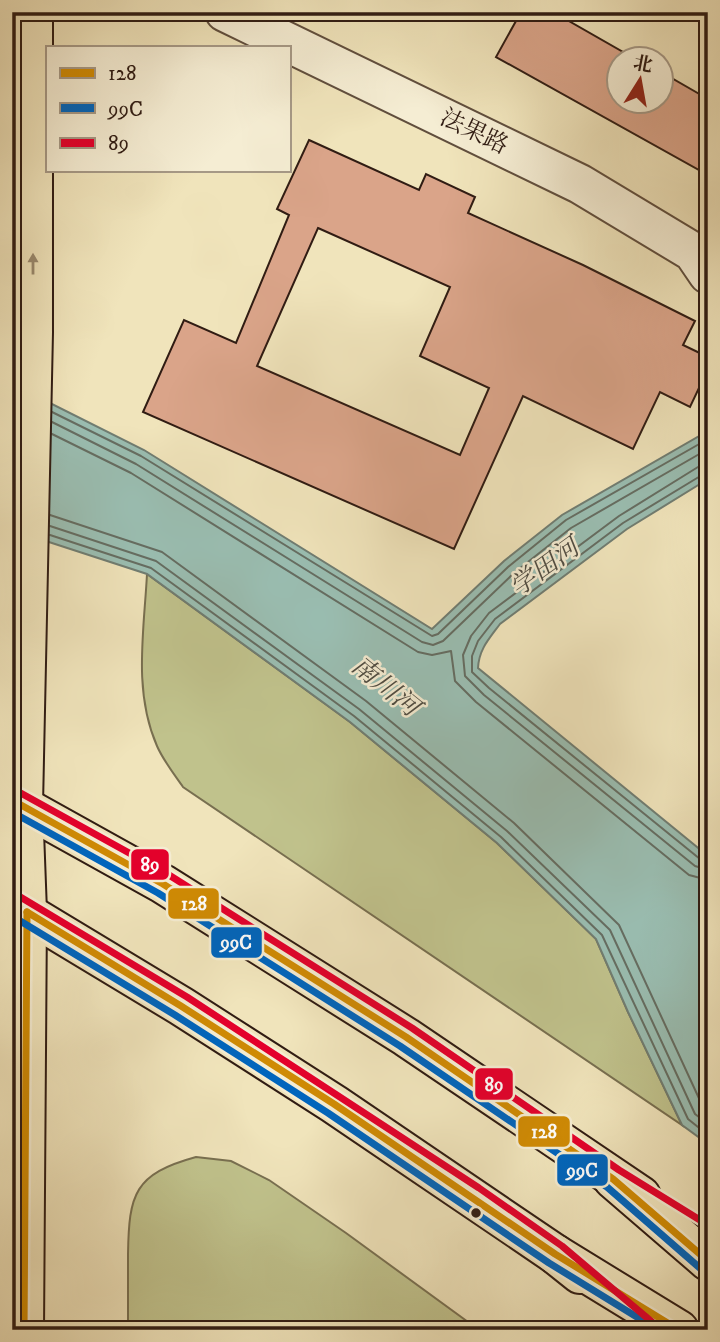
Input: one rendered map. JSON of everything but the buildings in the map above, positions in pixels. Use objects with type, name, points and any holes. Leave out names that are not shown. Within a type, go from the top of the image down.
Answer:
[{"type":"main road","points":[[24,1330],[18,802],[29,574],[33,332],[33,12]]},
{"type":"main road","points":[[18,802],[163,884],[406,1037],[613,1178],[708,1237]]},
{"type":"main road","points":[[20,908],[181,1006],[334,1104],[555,1254],[679,1330]]},
{"type":"main road","points":[[613,1178],[708,1261]]},
{"type":"main road","points":[[555,1254],[645,1330]]},
{"type":"street","name":"法果路","points":[[225,12],[580,184],[693,252],[708,274]]},
{"type":"green space","points":[[147,574],[350,722],[497,843],[596,939],[682,1125],[183,787],[157,746],[145,704],[142,661]]},
{"type":"green space","points":[[196,1157],[231,1161],[269,1180],[479,1330],[128,1330],[129,1233],[134,1201],[139,1189],[159,1171]]},
{"type":"water","points":[[12,384],[144,450],[432,629],[504,561],[562,515],[708,431],[708,479],[627,529],[500,624],[483,650],[478,668],[708,856],[708,1144],[682,1125],[596,939],[497,843],[350,722],[147,574],[12,530]]},
{"type":"transit line","name":"89","points":[[17,791],[169,875],[412,1028],[619,1170],[708,1225]]},
{"type":"transit line","name":"128","points":[[12,800],[163,884],[406,1037],[613,1179],[708,1261]]},
{"type":"transit line","name":"99C","points":[[12,812],[158,893],[400,1046],[607,1187],[701,1269]]},
{"type":"transit line","name":"89","points":[[17,895],[187,997],[479,1188],[562,1246],[652,1322]]},
{"type":"transit line","name":"128","points":[[27,912],[334,1104],[555,1254],[679,1330]]},
{"type":"transit line","name":"128","points":[[24,1330],[27,912]]},
{"type":"transit line","name":"99C","points":[[12,916],[175,1015],[328,1113],[549,1263],[658,1330]]},
{"type":"water label","name":"学田河","points":[[545,568]]},
{"type":"water label","name":"南川河","points":[[385,687]]}]
